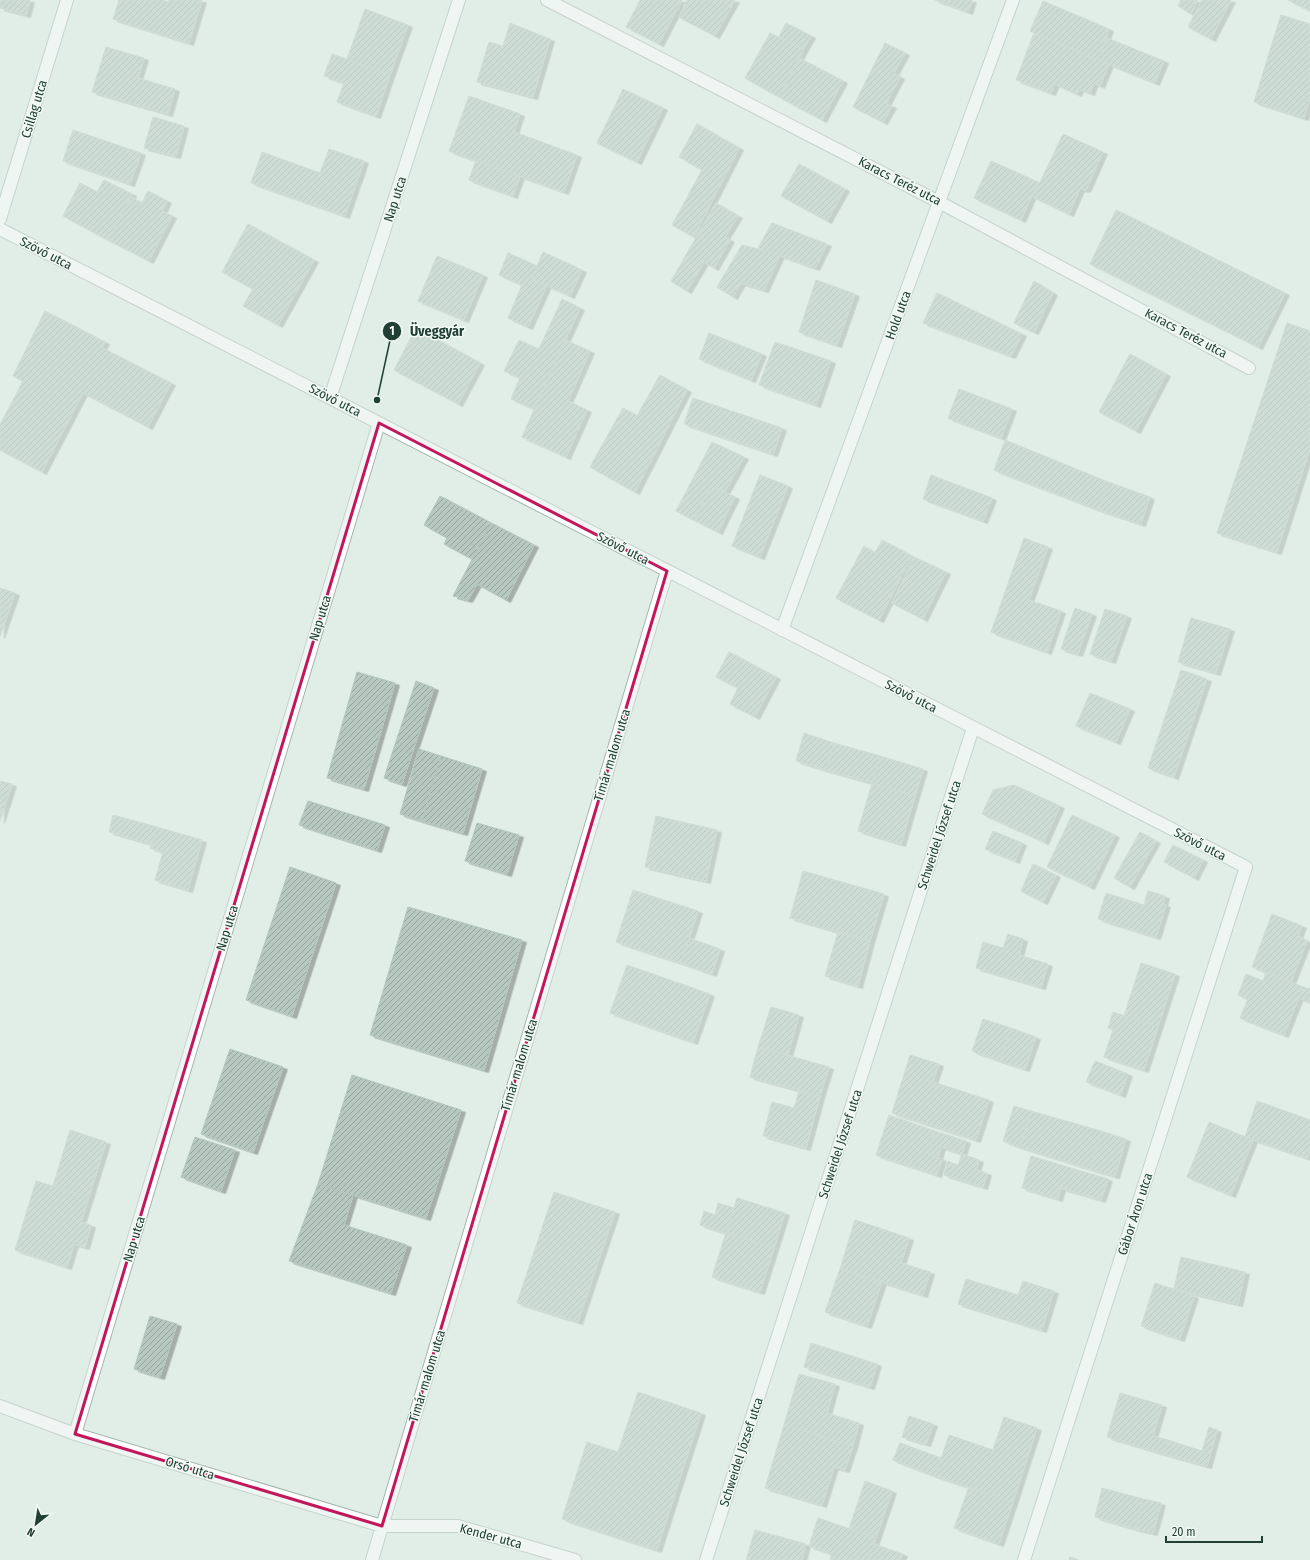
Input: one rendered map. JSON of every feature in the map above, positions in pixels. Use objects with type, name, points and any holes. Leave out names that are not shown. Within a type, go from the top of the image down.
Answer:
[{"type":"street","name":"Csillag utca","points":[[0,219],[67,0]]},
{"type":"street","name":"Nap utca","points":[[330,398],[459,0]]},
{"type":"street","name":"Karacs Teréz utca","points":[[547,0],[939,202],[1250,368]]},
{"type":"street","name":"Hold utca","points":[[782,630],[1012,0]]},
{"type":"street","name":"Szövő utca","points":[[0,229],[1246,867]]},
{"type":"street","name":"Nap utca","points":[[76,1434],[378,423]]},
{"type":"street","name":"Tímár malom utca","points":[[372,1560],[667,571]]},
{"type":"street","name":"Schweidel József utca","points":[[706,1560],[973,728]]},
{"type":"street","name":"Gábor Áron utca","points":[[1024,1560],[1246,867]]},
{"type":"street","name":"Orsó utca","points":[[0,1406],[76,1434],[382,1526]]},
{"type":"street","name":"Kender utca","points":[[382,1526],[458,1526],[575,1560]]},
{"type":"highlighted area","points":[[379,423],[667,571],[382,1526],[75,1434]]},
{"type":"building","points":[[0,0],[30,0],[26,15],[0,8]]},
{"type":"building","points":[[119,0],[162,0],[168,2],[169,0],[202,0],[189,43],[113,19]]},
{"type":"building","points":[[640,0],[682,0],[659,44],[626,27]]},
{"type":"building","points":[[687,0],[735,0],[715,36],[679,17]]},
{"type":"building","points":[[935,0],[972,0],[968,12]]},
{"type":"building","points":[[1181,0],[1198,0],[1191,14],[1178,6]]},
{"type":"building","points":[[1202,0],[1231,0],[1211,39],[1188,27]]},
{"type":"building","points":[[1288,0],[1310,0],[1310,11]]},
{"type":"building","points":[[1043,1],[1109,29],[1098,60],[1030,31]]},
{"type":"building","points":[[365,9],[408,25],[390,75],[347,59]]},
{"type":"building","points":[[1281,15],[1310,24],[1310,97],[1304,118],[1254,102]]},
{"type":"building","points":[[510,23],[550,39],[533,97],[477,82],[489,42],[503,46]]},
{"type":"building","points":[[786,23],[811,36],[803,50],[779,37]]},
{"type":"building","points":[[770,33],[803,50],[779,97],[745,78]]},
{"type":"building","points":[[1034,33],[1109,64],[1100,86],[1094,83],[1090,93],[1079,89],[1077,94],[1055,84],[1051,93],[1016,80]]},
{"type":"building","points":[[1107,38],[1164,61],[1155,83],[1098,60]]},
{"type":"building","points":[[885,43],[905,53],[894,73],[900,77],[886,104],[892,106],[883,122],[853,107]]},
{"type":"building","points":[[106,47],[144,58],[138,78],[175,89],[168,114],[92,92]]},
{"type":"building","points":[[332,54],[390,75],[376,116],[337,102],[344,83],[324,76]]},
{"type":"building","points":[[799,58],[843,81],[822,120],[779,97]]},
{"type":"building","points":[[623,89],[663,108],[637,162],[597,143]]},
{"type":"building","points":[[469,96],[520,114],[514,132],[577,155],[564,192],[449,151]]},
{"type":"building","points":[[153,117],[184,126],[176,156],[144,148]]},
{"type":"building","points":[[697,124],[739,148],[694,237],[672,225],[702,170],[679,157]]},
{"type":"building","points":[[73,130],[141,153],[130,184],[63,161]]},
{"type":"building","points":[[1063,134],[1103,152],[1086,190],[1080,189],[1069,214],[1033,197]]},
{"type":"building","points":[[329,149],[364,161],[345,216],[251,183],[262,152],[320,173]]},
{"type":"building","points":[[476,160],[520,176],[513,196],[469,180]]},
{"type":"building","points":[[991,161],[1038,182],[1021,220],[974,198]]},
{"type":"building","points":[[799,164],[845,189],[827,221],[781,196]]},
{"type":"building","points":[[104,180],[132,194],[108,240],[63,216],[80,183],[97,192]]},
{"type":"building","points":[[148,191],[167,201],[162,211],[172,216],[149,261],[108,240],[131,197],[142,203]]},
{"type":"building","points":[[716,203],[738,216],[725,237],[730,240],[714,268],[704,262],[687,291],[671,281]]},
{"type":"building","points":[[1116,210],[1285,293],[1258,347],[1090,264]]},
{"type":"building","points":[[772,223],[827,244],[815,268],[758,248]]},
{"type":"building","points":[[248,224],[314,260],[278,325],[243,306],[253,289],[222,272]]},
{"type":"building","points":[[742,245],[780,255],[764,290],[741,283],[733,297],[717,287]]},
{"type":"building","points":[[543,252],[582,270],[570,296],[532,279]]},
{"type":"building","points":[[508,253],[537,266],[532,279],[547,285],[528,327],[508,318],[522,285],[499,275]]},
{"type":"building","points":[[437,256],[483,275],[464,320],[418,301]]},
{"type":"building","points":[[816,280],[855,294],[837,345],[799,332]]},
{"type":"building","points":[[1034,281],[1053,293],[1034,332],[1014,323]]},
{"type":"building","points":[[937,293],[1022,334],[1011,356],[923,323]]},
{"type":"building","points":[[562,299],[580,308],[534,409],[511,399],[520,378],[504,371],[519,340],[539,349]]},
{"type":"building","points":[[45,311],[105,342],[102,348],[171,383],[148,427],[83,393],[42,472],[0,450],[0,425],[23,381],[13,376]]},
{"type":"building","points":[[1287,323],[1310,331],[1310,448],[1277,552],[1217,533]]},
{"type":"building","points":[[416,328],[480,363],[458,404],[394,370]]},
{"type":"building","points":[[709,333],[762,354],[751,380],[699,359]]},
{"type":"building","points":[[565,340],[590,351],[568,401],[587,410],[566,457],[522,437]]},
{"type":"building","points":[[775,342],[831,361],[816,405],[759,385]]},
{"type":"building","points":[[1130,354],[1166,374],[1136,431],[1099,412]]},
{"type":"building","points":[[660,375],[687,390],[635,492],[590,467],[623,408],[637,416]]},
{"type":"building","points":[[959,389],[1012,409],[1001,438],[948,418]]},
{"type":"building","points":[[693,398],[782,428],[773,454],[684,424]]},
{"type":"building","points":[[1005,440],[1108,482],[1099,510],[994,470]]},
{"type":"building","points":[[712,442],[744,457],[725,492],[711,486],[694,520],[676,511]]},
{"type":"building","points":[[760,475],[788,486],[760,557],[732,546]]},
{"type":"building","points":[[931,475],[992,498],[983,521],[923,499]]},
{"type":"building","points":[[1108,482],[1150,497],[1141,524],[1099,510]]},
{"type":"building","points":[[711,486],[735,497],[718,532],[694,520]]},
{"type":"building","points":[[440,496],[491,523],[472,559],[444,544],[447,538],[424,525]]},
{"type":"building","points":[[491,523],[534,545],[506,600],[477,584],[468,600],[453,596]]},
{"type":"building","points":[[1024,538],[1048,547],[1029,600],[1061,611],[1047,652],[991,632]]},
{"type":"building","points":[[882,540],[912,556],[879,620],[836,598],[864,546],[875,553]]},
{"type":"building","points":[[914,557],[946,572],[923,619],[892,603]]},
{"type":"building","points":[[0,588],[15,593],[0,636]]},
{"type":"building","points":[[1075,608],[1092,614],[1078,654],[1061,649]]},
{"type":"building","points":[[1105,609],[1127,616],[1111,661],[1090,654]]},
{"type":"building","points":[[1191,618],[1230,629],[1216,673],[1178,662]]},
{"type":"building","points":[[729,652],[776,677],[755,717],[730,704],[738,688],[716,677]]},
{"type":"building","points":[[1181,670],[1207,679],[1174,777],[1148,768]]},
{"type":"building","points":[[357,672],[395,683],[364,789],[327,778]]},
{"type":"building","points":[[416,681],[434,688],[402,784],[384,778]]},
{"type":"building","points":[[1090,693],[1130,709],[1116,742],[1076,726]]},
{"type":"building","points":[[804,733],[834,743],[826,770],[796,761]]},
{"type":"building","points":[[834,743],[880,756],[872,783],[826,770]]},
{"type":"building","points":[[419,749],[441,756],[422,821],[400,814]]},
{"type":"building","points":[[441,756],[482,769],[463,833],[422,821]]},
{"type":"building","points":[[880,756],[923,769],[915,796],[872,783]]},
{"type":"building","points":[[0,781],[12,784],[0,821]]},
{"type":"building","points":[[872,783],[915,796],[901,844],[858,831]]},
{"type":"building","points":[[1014,785],[1060,806],[1044,842],[982,814],[993,790]]},
{"type":"building","points":[[308,801],[385,825],[377,850],[299,825]]},
{"type":"building","points":[[113,815],[157,827],[152,844],[109,832]]},
{"type":"building","points":[[1072,815],[1115,835],[1090,887],[1047,867]]},
{"type":"building","points":[[656,816],[717,830],[706,881],[645,867]]},
{"type":"building","points":[[477,823],[519,835],[507,874],[465,861]]},
{"type":"building","points":[[157,827],[202,840],[188,890],[155,880],[163,852],[150,848]]},
{"type":"building","points":[[993,831],[1022,843],[1015,861],[985,849]]},
{"type":"building","points":[[1140,832],[1156,841],[1130,887],[1114,878]]},
{"type":"building","points":[[1173,845],[1203,860],[1194,878],[1164,862]]},
{"type":"building","points":[[1033,864],[1056,875],[1043,902],[1021,891]]},
{"type":"building","points":[[290,867],[336,883],[292,1016],[246,1000]]},
{"type":"building","points":[[803,871],[884,894],[870,941],[790,918]]},
{"type":"building","points":[[633,890],[698,911],[681,963],[616,942]]},
{"type":"building","points":[[1148,891],[1165,896],[1163,904],[1166,905],[1156,937],[1098,919],[1106,893],[1144,905]]},
{"type":"building","points":[[408,907],[522,940],[484,1070],[370,1035]]},
{"type":"building","points":[[1272,914],[1302,926],[1298,936],[1307,941],[1291,982],[1252,967]]},
{"type":"building","points":[[838,932],[870,941],[858,986],[825,976]]},
{"type":"building","points":[[1008,934],[1023,939],[1019,955],[1048,964],[1041,987],[976,968],[983,942],[1003,948]]},
{"type":"building","points":[[689,938],[720,949],[712,974],[681,963]]},
{"type":"building","points":[[1141,963],[1175,974],[1158,1027],[1124,1016]]},
{"type":"building","points":[[627,965],[710,994],[693,1042],[610,1013]]},
{"type":"building","points":[[1266,972],[1303,987],[1284,1035],[1240,1018],[1248,999],[1238,995],[1246,974],[1263,981]]},
{"type":"building","points":[[1303,987],[1310,989],[1310,1002],[1299,998]]},
{"type":"building","points":[[771,1007],[799,1015],[788,1055],[758,1047]]},
{"type":"building","points":[[1113,1012],[1158,1027],[1144,1070],[1104,1057],[1113,1030],[1108,1028]]},
{"type":"building","points":[[983,1019],[1011,1028],[1000,1061],[972,1051]]},
{"type":"building","points":[[1011,1028],[1036,1037],[1025,1069],[1000,1061]]},
{"type":"building","points":[[758,1047],[829,1067],[820,1096],[750,1077]]},
{"type":"building","points":[[230,1049],[283,1067],[253,1152],[201,1134]]},
{"type":"building","points":[[910,1055],[939,1064],[933,1082],[989,1100],[976,1140],[892,1113]]},
{"type":"building","points":[[1095,1061],[1128,1074],[1121,1095],[1086,1082]]},
{"type":"building","points":[[352,1075],[461,1110],[426,1218],[318,1184]]},
{"type":"building","points":[[799,1091],[820,1096],[806,1148],[763,1136],[772,1102],[794,1108]]},
{"type":"building","points":[[1257,1101],[1310,1120],[1310,1149],[1307,1158],[1245,1137]]},
{"type":"building","points":[[1014,1106],[1031,1111],[1020,1147],[1003,1141]]},
{"type":"building","points":[[1031,1111],[1101,1131],[1090,1169],[1020,1147]]},
{"type":"building","points":[[889,1115],[935,1131],[928,1154],[942,1159],[937,1175],[876,1155]]},
{"type":"building","points":[[1209,1122],[1253,1140],[1231,1195],[1187,1177]]},
{"type":"building","points":[[70,1130],[106,1142],[89,1197],[53,1186]]},
{"type":"building","points":[[935,1131],[966,1141],[962,1154],[941,1147],[938,1158],[928,1154]]},
{"type":"building","points":[[1101,1131],[1126,1139],[1115,1176],[1090,1169]]},
{"type":"building","points":[[195,1137],[235,1150],[221,1191],[181,1177]]},
{"type":"building","points":[[962,1154],[979,1160],[976,1170],[987,1173],[983,1187],[944,1175],[948,1161],[958,1165]]},
{"type":"building","points":[[1031,1156],[1108,1179],[1101,1200],[1061,1188],[1058,1199],[1022,1188]]},
{"type":"building","points":[[36,1181],[89,1197],[81,1222],[91,1225],[85,1247],[74,1244],[67,1267],[15,1250]]},
{"type":"building","points":[[318,1184],[353,1195],[344,1225],[407,1245],[391,1293],[289,1261]]},
{"type":"building","points":[[554,1192],[615,1212],[578,1322],[517,1303]]},
{"type":"building","points":[[737,1198],[785,1213],[774,1248],[726,1233]]},
{"type":"building","points":[[718,1203],[734,1208],[726,1233],[700,1225],[704,1211],[715,1215]]},
{"type":"building","points":[[855,1220],[909,1238],[901,1263],[930,1272],[923,1295],[840,1269]]},
{"type":"building","points":[[726,1233],[774,1248],[760,1292],[712,1277]]},
{"type":"building","points":[[1181,1257],[1245,1272],[1238,1304],[1174,1289]]},
{"type":"building","points":[[840,1269],[882,1282],[867,1326],[825,1312]]},
{"type":"building","points":[[966,1279],[1018,1295],[1023,1281],[1054,1291],[1042,1330],[958,1304]]},
{"type":"building","points":[[1155,1283],[1194,1296],[1180,1339],[1141,1326]]},
{"type":"building","points":[[150,1316],[177,1324],[160,1377],[134,1369]]},
{"type":"building","points":[[811,1343],[877,1364],[870,1387],[804,1367]]},
{"type":"building","points":[[799,1374],[835,1384],[827,1413],[859,1423],[853,1446],[784,1425]]},
{"type":"building","points":[[638,1392],[701,1413],[657,1550],[562,1519],[587,1442],[618,1452]]},
{"type":"building","points":[[1120,1393],[1162,1405],[1153,1436],[1168,1440],[1164,1454],[1107,1437]]},
{"type":"building","points":[[909,1416],[933,1424],[926,1444],[902,1437]]},
{"type":"building","points":[[1004,1417],[1037,1428],[1013,1502],[935,1476],[949,1435],[993,1450]]},
{"type":"building","points":[[784,1425],[853,1446],[845,1470],[834,1467],[822,1505],[765,1488]]},
{"type":"building","points":[[1209,1427],[1217,1430],[1207,1466],[1164,1454],[1168,1440],[1202,1451]]},
{"type":"building","points":[[900,1443],[941,1458],[935,1476],[893,1460]]},
{"type":"building","points":[[865,1481],[892,1491],[876,1538],[849,1529]]},
{"type":"building","points":[[969,1487],[1013,1502],[999,1544],[954,1528]]},
{"type":"building","points":[[1102,1488],[1143,1499],[1136,1529],[1095,1517]]},
{"type":"building","points":[[1143,1499],[1161,1503],[1153,1533],[1136,1529]]},
{"type":"building","points":[[818,1518],[876,1538],[868,1560],[830,1560],[832,1554],[809,1546]]},
{"type":"building","points":[[755,1530],[806,1544],[802,1560],[746,1560]]},
{"type":"building","points":[[874,1544],[903,1554],[900,1560],[868,1560]]},
{"type":"building","points":[[1070,1557],[1079,1560],[1069,1560]]},
{"type":"place","name":"Üveggyár","points":[[377,400]]}]
